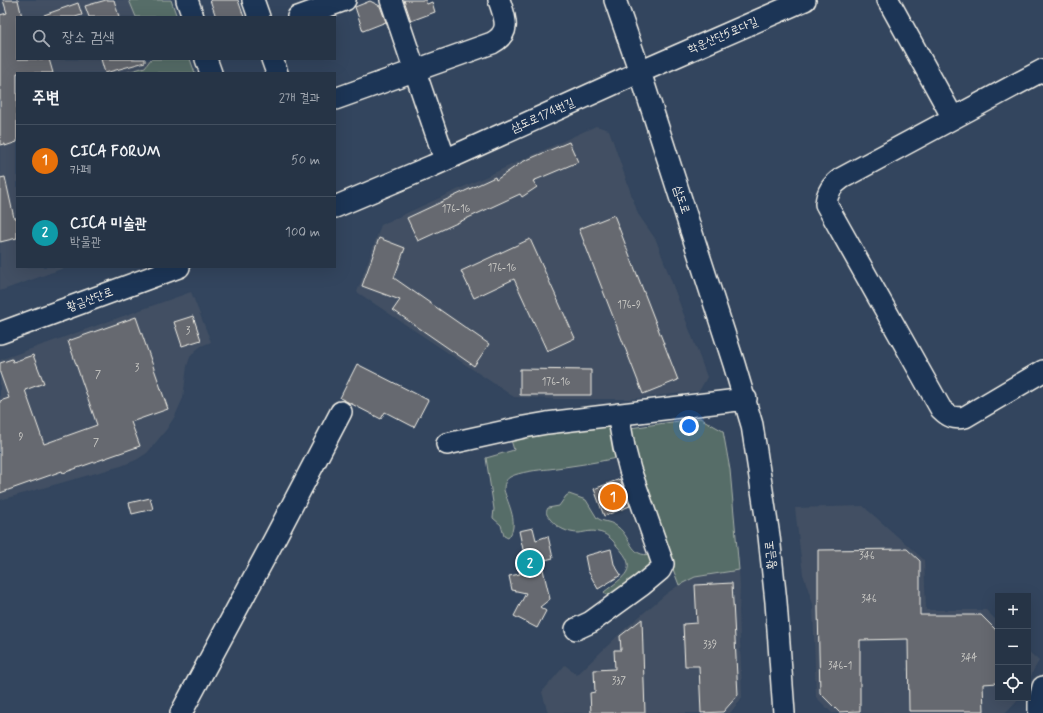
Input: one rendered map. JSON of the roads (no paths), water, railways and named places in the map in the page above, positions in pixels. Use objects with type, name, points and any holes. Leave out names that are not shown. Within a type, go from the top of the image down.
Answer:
[{"type":"street","points":[[187,0],[193,16]]},
{"type":"street","points":[[253,0],[258,16]]},
{"type":"street","points":[[301,16],[346,0]]},
{"type":"street","points":[[391,0],[445,160]]},
{"type":"street","points":[[336,98],[492,43],[499,39],[503,35],[505,22],[499,0]]},
{"type":"street","name":"삼도로","points":[[615,0],[640,72],[746,400]]},
{"type":"street","name":"학운산단5로다길","points":[[640,72],[806,0]]},
{"type":"street","points":[[888,0],[953,118]]},
{"type":"street","points":[[206,60],[211,72]]},
{"type":"street","points":[[272,60],[277,72]]},
{"type":"street","points":[[1043,70],[842,178],[833,184],[826,196],[826,204],[941,409],[948,416],[956,418],[965,417],[1043,371]]},
{"type":"street","name":"삼도로174번길","points":[[336,207],[445,160],[640,72]]},
{"type":"street","name":"황금산단로","points":[[0,333],[176,268]]},
{"type":"street","points":[[447,444],[524,427],[618,414],[746,400]]},
{"type":"street","name":"황금로","points":[[746,400],[752,425],[769,536],[776,602],[784,713]]},
{"type":"street","points":[[181,713],[341,412]]},
{"type":"street","points":[[576,629],[591,622],[642,585],[660,570],[663,564],[630,470],[618,414]]},
{"type":"place","name":"CICA FORUM","points":[[613,497]]},
{"type":"place","name":"CICA 미술관","points":[[530,563]]}]
